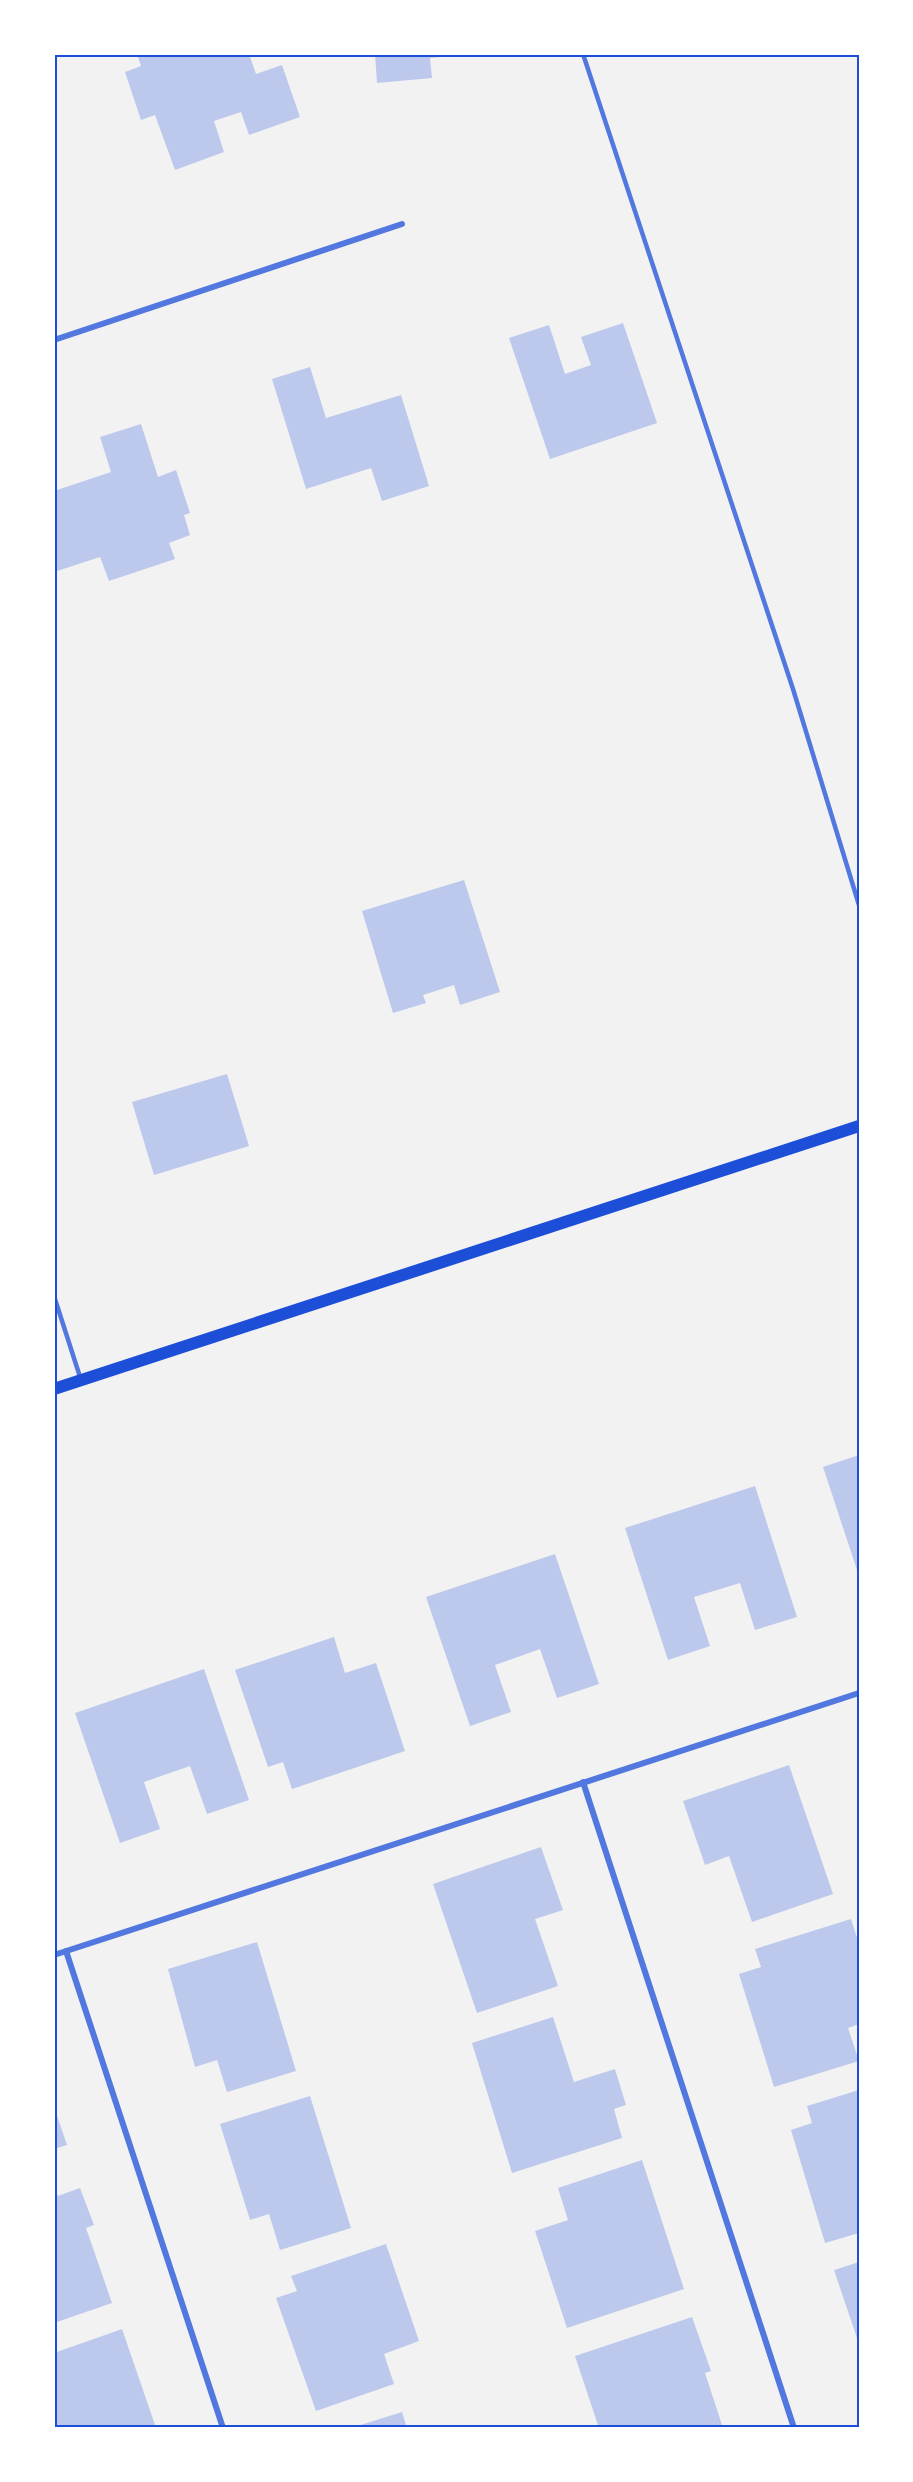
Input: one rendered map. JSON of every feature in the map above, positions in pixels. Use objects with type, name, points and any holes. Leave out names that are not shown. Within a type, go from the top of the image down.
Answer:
[{"type":"main road","points":[[54,1389],[859,1126]]},
{"type":"street","points":[[54,340],[402,224]]},
{"type":"street","points":[[54,1955],[859,1693]]},
{"type":"street","points":[[583,1782],[794,2428]]},
{"type":"street","points":[[66,1951],[223,2428]]},
{"type":"lane","points":[[583,54],[793,689],[859,905]]},
{"type":"lane","points":[[54,1296],[81,1380]]},
{"type":"building","points":[[137,54],[249,54],[256,74],[282,65],[300,117],[249,135],[241,112],[214,121],[224,152],[175,170],[155,115],[141,120],[125,72],[141,66]]},
{"type":"building","points":[[375,54],[452,54],[452,56],[430,58],[432,78],[377,83]]},
{"type":"building","points":[[623,323],[657,423],[550,459],[509,338],[549,325],[565,374],[591,365],[581,337]]},
{"type":"building","points":[[310,367],[326,418],[401,395],[429,486],[382,501],[371,468],[306,489],[272,379]]},
{"type":"building","points":[[141,424],[158,477],[176,470],[190,513],[184,515],[190,535],[169,543],[175,559],[109,581],[100,557],[54,572],[54,491],[111,472],[100,437]]},
{"type":"building","points":[[464,880],[500,992],[460,1005],[454,985],[423,995],[426,1003],[393,1013],[362,911]]},
{"type":"building","points":[[227,1074],[249,1146],[154,1175],[132,1102]]},
{"type":"building","points":[[859,1455],[859,1576],[823,1467]]},
{"type":"building","points":[[755,1486],[797,1617],[755,1630],[740,1583],[694,1597],[710,1646],[668,1660],[625,1528]]},
{"type":"building","points":[[555,1554],[599,1684],[557,1698],[540,1649],[495,1665],[511,1712],[470,1726],[426,1597]]},
{"type":"building","points":[[334,1637],[345,1673],[376,1663],[405,1751],[292,1789],[283,1762],[268,1767],[235,1670]]},
{"type":"building","points":[[204,1669],[249,1800],[207,1814],[190,1766],[144,1782],[160,1829],[120,1843],[75,1713]]},
{"type":"building","points":[[789,1765],[833,1894],[752,1922],[729,1856],[705,1865],[683,1801]]},
{"type":"building","points":[[541,1847],[563,1910],[535,1919],[558,1986],[477,2013],[433,1884]]},
{"type":"building","points":[[851,1919],[859,1944],[859,2024],[848,2028],[859,2061],[774,2087],[739,1974],[761,1967],[755,1949]]},
{"type":"building","points":[[257,1942],[296,2071],[227,2092],[217,2060],[195,2067],[168,1969]]},
{"type":"building","points":[[553,2017],[574,2082],[615,2069],[626,2105],[614,2109],[622,2138],[512,2173],[472,2043]]},
{"type":"building","points":[[859,2090],[859,2233],[825,2243],[791,2130],[812,2123],[807,2106]]},
{"type":"building","points":[[310,2096],[351,2228],[280,2250],[269,2214],[250,2220],[220,2124]]},
{"type":"building","points":[[54,2107],[67,2145],[54,2149]]},
{"type":"building","points":[[642,2160],[684,2289],[567,2328],[535,2231],[568,2220],[558,2188]]},
{"type":"building","points":[[54,2186],[58,2196],[80,2188],[94,2225],[86,2228],[112,2303],[54,2323]]},
{"type":"building","points":[[386,2244],[419,2341],[384,2354],[394,2384],[316,2411],[276,2298],[297,2291],[291,2276]]},
{"type":"building","points":[[859,2262],[859,2344],[834,2270]]},
{"type":"building","points":[[692,2317],[711,2371],[705,2373],[723,2428],[599,2428],[575,2356]]},
{"type":"building","points":[[122,2329],[155,2425],[148,2428],[57,2428],[54,2421],[54,2353]]},
{"type":"building","points":[[402,2412],[407,2428],[354,2428],[354,2427]]}]
